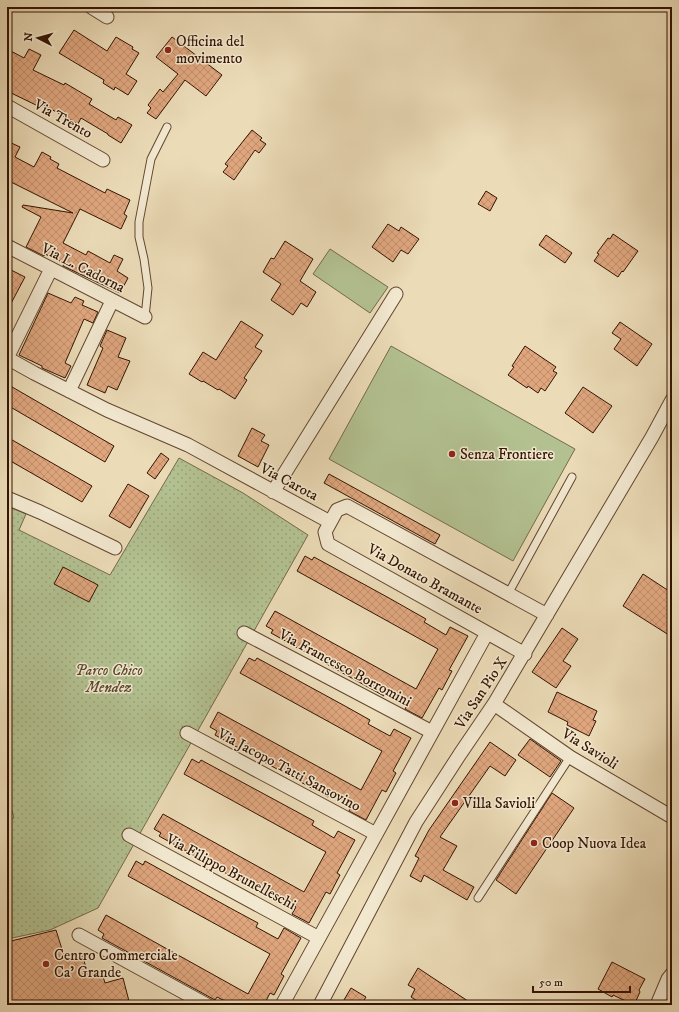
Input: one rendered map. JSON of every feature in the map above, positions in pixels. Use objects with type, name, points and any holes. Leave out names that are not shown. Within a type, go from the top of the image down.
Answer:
[{"type":"street","points":[[91,7],[107,17]]},
{"type":"street","name":"Via Trento","points":[[7,106],[103,160]]},
{"type":"street","name":"Via L. Cadorna","points":[[7,246],[145,317]]},
{"type":"street","points":[[7,358],[50,269]]},
{"type":"street","points":[[273,492],[396,294]]},
{"type":"street","points":[[69,391],[112,301]]},
{"type":"street","name":"Via Carota","points":[[7,358],[107,410],[188,445],[330,522]]},
{"type":"street","name":"Via San Pio X","points":[[320,1005],[416,822],[494,704],[525,654],[648,444],[672,400]]},
{"type":"street","points":[[7,498],[115,548]]},
{"type":"street","points":[[330,522],[337,510],[347,506],[547,615]]},
{"type":"street","name":"Via Donato Bramante","points":[[330,522],[325,532],[328,544],[525,654]]},
{"type":"street","name":"Via Francesco Borromini","points":[[244,633],[432,732]]},
{"type":"street","points":[[282,1005],[487,633]]},
{"type":"street","name":"Via Savioli","points":[[494,704],[570,757],[672,817]]},
{"type":"street","name":"Via Jacopo Tatti Sansovino","points":[[187,733],[376,834]]},
{"type":"street","name":"Via Filippo Brunelleschi","points":[[129,835],[319,938]]},
{"type":"street","points":[[79,935],[207,1005]]},
{"type":"street","points":[[657,1005],[668,979],[672,974]]},
{"type":"lane","points":[[145,317],[148,288],[139,237],[139,222],[151,159],[167,127]]},
{"type":"lane","points":[[508,594],[572,477]]},
{"type":"lane","points":[[478,898],[570,757]]},
{"type":"green space","points":[[330,249],[388,287],[370,313],[313,274]]},
{"type":"green space","name":"Senza Frontiere","points":[[391,346],[575,449],[513,561],[329,459]]},
{"type":"green space","name":"Parco Chico Mendez","points":[[179,458],[243,493],[308,535],[98,908],[50,930],[7,939],[7,820],[14,818],[7,794],[7,506],[26,514],[19,530],[110,575]]},
{"type":"building","points":[[74,30],[107,51],[116,37],[133,47],[132,49],[139,53],[126,74],[137,81],[128,95],[115,87],[114,90],[103,83],[104,80],[59,53]]},
{"type":"building","points":[[172,37],[222,75],[206,96],[185,80],[156,119],[147,113],[151,108],[148,105],[160,89],[163,92],[178,74],[156,57]]},
{"type":"building","points":[[7,49],[24,58],[29,49],[41,55],[33,70],[64,85],[65,83],[92,99],[89,104],[116,120],[118,117],[132,125],[121,143],[81,118],[78,124],[40,103],[38,106],[7,91]]},
{"type":"building","points":[[252,130],[262,138],[260,140],[266,144],[259,153],[255,150],[234,180],[223,172],[228,166],[225,164]]},
{"type":"building","points":[[7,141],[20,147],[15,157],[34,167],[42,152],[59,164],[57,168],[105,193],[107,189],[130,200],[124,214],[127,216],[121,229],[80,209],[63,243],[86,255],[88,251],[110,263],[114,255],[123,259],[117,271],[128,278],[120,293],[63,266],[64,263],[45,254],[44,256],[26,247],[41,217],[22,207],[23,205],[73,213],[7,180]]},
{"type":"building","points":[[486,191],[497,198],[490,211],[478,204]]},
{"type":"building","points":[[388,224],[399,231],[401,227],[419,239],[408,254],[401,250],[393,262],[372,247]]},
{"type":"building","points":[[613,234],[638,251],[618,277],[594,261],[599,254],[597,253],[608,238],[610,239]]},
{"type":"building","points":[[546,235],[572,253],[565,263],[539,245]]},
{"type":"building","points":[[285,241],[313,259],[300,281],[316,292],[307,307],[301,303],[293,315],[271,300],[281,284],[263,272],[271,258],[274,259]]},
{"type":"building","points":[[7,268],[25,277],[7,311]]},
{"type":"building","points":[[48,293],[71,303],[75,297],[84,301],[82,305],[98,312],[93,323],[84,319],[65,363],[71,366],[65,378],[42,368],[42,366],[19,355]]},
{"type":"building","points":[[241,321],[263,335],[255,347],[262,351],[244,378],[247,380],[235,399],[189,374],[203,352],[216,360]]},
{"type":"building","points":[[620,322],[652,344],[637,366],[614,349],[621,339],[612,333]]},
{"type":"building","points":[[107,330],[126,338],[118,357],[130,361],[117,390],[108,386],[105,393],[87,385],[103,348],[100,346]]},
{"type":"building","points":[[525,346],[556,367],[553,371],[557,373],[545,391],[541,388],[538,393],[528,386],[527,388],[508,375]]},
{"type":"building","points":[[7,384],[114,446],[105,462],[7,405]]},
{"type":"building","points":[[583,387],[612,406],[593,433],[565,413]]},
{"type":"building","points":[[252,428],[265,435],[261,441],[269,445],[258,467],[238,456]]},
{"type":"building","points":[[7,437],[92,486],[82,502],[7,459]]},
{"type":"building","points":[[161,453],[169,459],[155,479],[147,473]]},
{"type":"building","points":[[329,474],[440,535],[435,544],[324,483]]},
{"type":"building","points":[[128,484],[149,496],[130,528],[109,516]]},
{"type":"building","points":[[305,556],[312,560],[314,557],[389,598],[426,619],[424,622],[446,635],[450,627],[468,636],[449,670],[452,671],[442,690],[439,688],[422,718],[405,709],[408,704],[386,692],[384,696],[271,633],[273,630],[266,626],[275,611],[416,689],[438,649],[297,571]]},
{"type":"building","points":[[63,567],[98,585],[89,602],[54,584]]},
{"type":"building","points":[[643,574],[672,593],[672,637],[623,606]]},
{"type":"building","points":[[562,628],[578,639],[563,661],[571,666],[556,688],[532,672]]},
{"type":"building","points":[[249,658],[255,661],[257,658],[345,706],[370,720],[368,724],[390,736],[394,729],[411,738],[393,771],[396,773],[386,792],[382,790],[366,820],[349,811],[352,805],[330,793],[328,797],[215,735],[217,731],[210,727],[218,712],[361,790],[382,751],[240,673]]},
{"type":"building","points":[[557,692],[597,711],[593,720],[596,721],[589,736],[567,725],[568,722],[548,712]]},
{"type":"building","points":[[530,739],[561,761],[550,777],[518,755]]},
{"type":"building","name":"Villa Savioli","points":[[490,742],[516,760],[505,776],[490,766],[440,837],[457,846],[443,870],[474,887],[467,900],[424,875],[421,882],[410,876],[419,858],[415,856],[429,830]]},
{"type":"building","points":[[192,759],[199,763],[201,760],[314,821],[312,825],[334,838],[338,831],[355,840],[337,873],[340,875],[330,894],[326,892],[309,923],[292,914],[296,907],[274,895],[272,899],[159,836],[161,833],[154,829],[163,814],[304,892],[326,852],[184,774]]},
{"type":"building","name":"Coop Nuova Idea","points":[[552,793],[574,808],[516,894],[496,880]]},
{"type":"building","points":[[136,861],[143,865],[145,861],[258,923],[256,927],[278,939],[284,928],[301,938],[281,974],[284,976],[274,995],[270,993],[265,1003],[269,1005],[233,1005],[217,997],[215,1000],[102,938],[104,934],[98,930],[106,915],[248,994],[270,954],[128,876]]},
{"type":"building","name":"Centro Commerciale Ca' Grande","points":[[56,930],[65,959],[83,956],[87,973],[101,970],[105,983],[123,978],[130,1005],[7,1005],[7,942]]},
{"type":"building","points":[[612,962],[645,979],[639,990],[640,992],[634,1005],[613,995],[612,997],[598,989]]},
{"type":"building","points":[[418,968],[474,1005],[423,1005],[411,997],[415,989],[408,985]]},
{"type":"building","points":[[351,988],[366,997],[361,1005],[341,1005]]},
{"type":"place","name":"Officina del movimento","points":[[168,50]]},
{"type":"place","name":"Senza Frontiere","points":[[452,454]]},
{"type":"place","name":"Villa Savioli","points":[[455,803]]},
{"type":"place","name":"Coop Nuova Idea","points":[[534,843]]},
{"type":"place","name":"Centro Commerciale Ca' Grande","points":[[46,964]]}]
